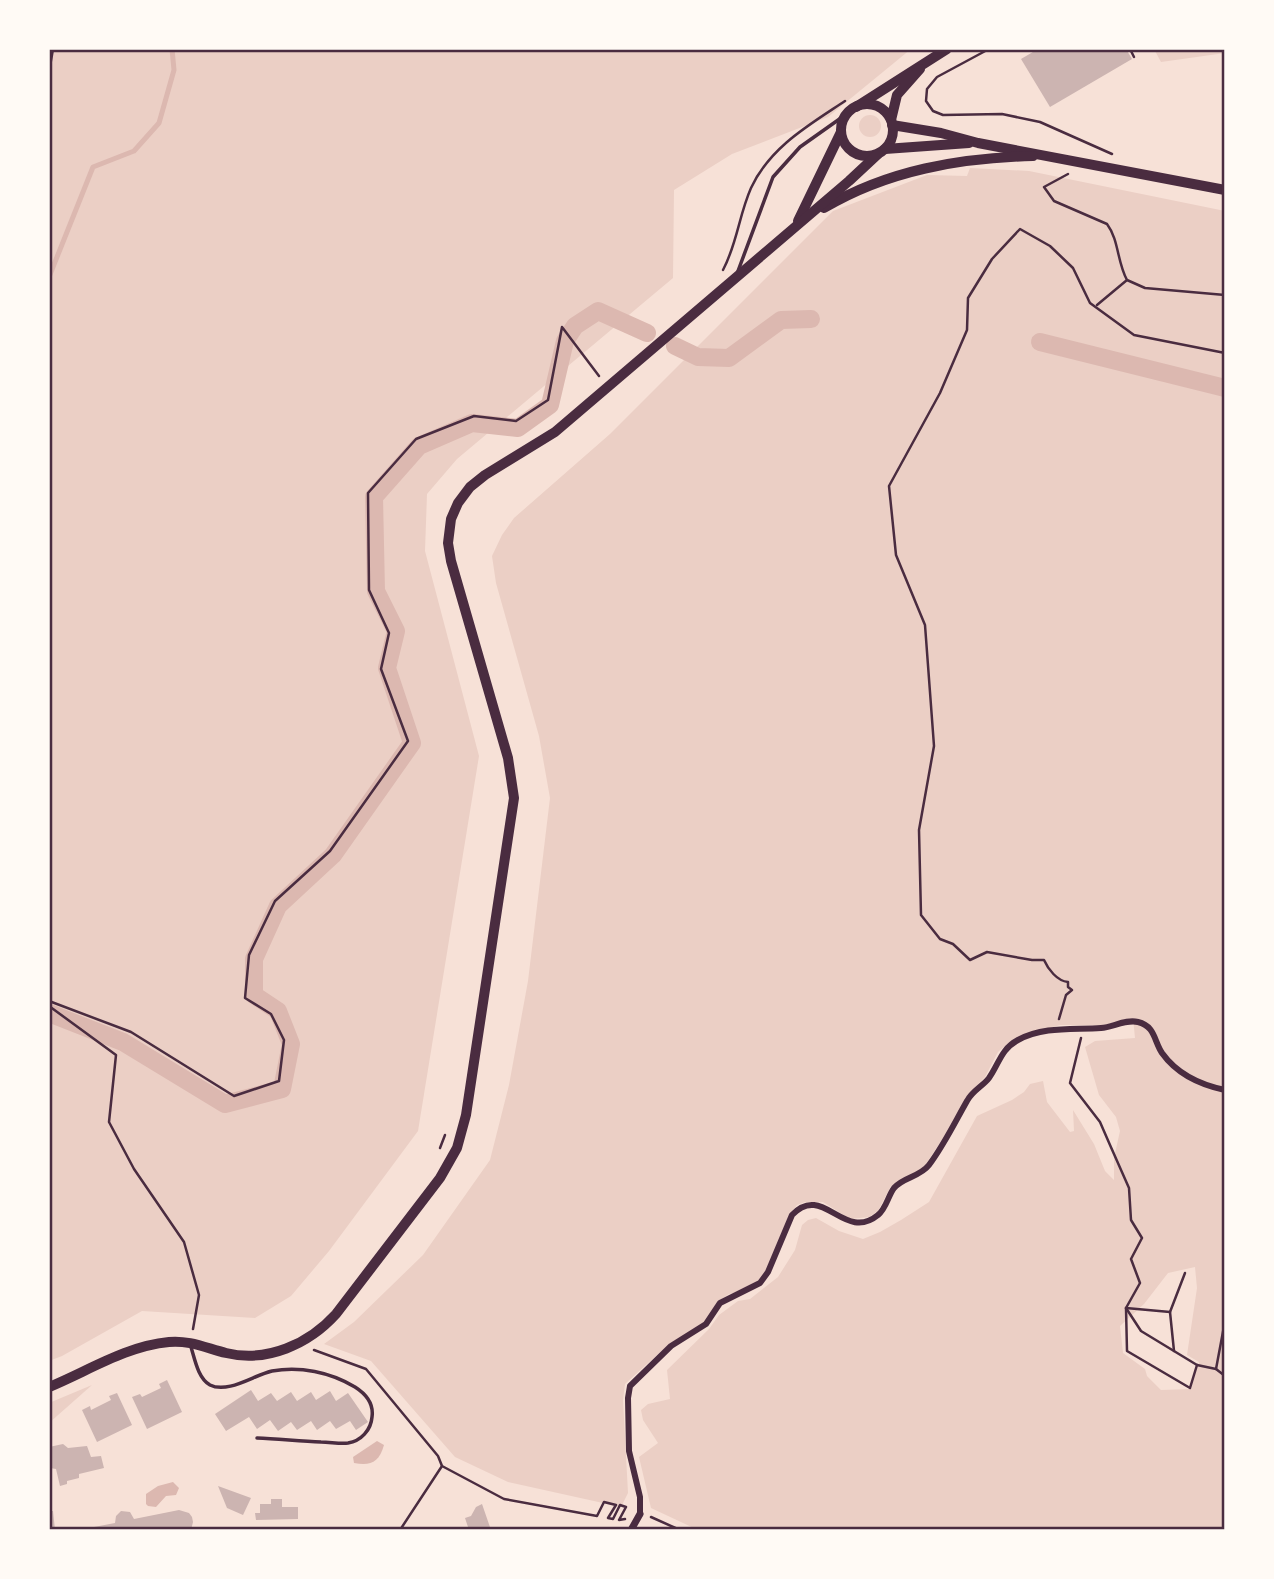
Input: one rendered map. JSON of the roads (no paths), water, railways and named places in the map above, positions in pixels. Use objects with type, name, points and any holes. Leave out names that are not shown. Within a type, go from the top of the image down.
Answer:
[{"type":"main road","points":[[49,1387],[137,1348],[191,1336],[234,1355],[251,1356],[281,1350],[312,1335],[336,1314],[440,1178],[452,1157],[466,1115],[514,790],[508,758],[450,561],[448,534],[451,519],[464,494],[478,480],[555,432],[849,181],[881,151],[893,134],[891,122],[884,111],[876,106],[866,105],[852,110],[843,121],[841,131],[794,226]]},
{"type":"main road","points":[[891,122],[978,143],[1225,190]]},
{"type":"main road","points":[[841,131],[846,146],[853,152],[868,156],[881,151],[978,143]]},
{"type":"main road","points":[[794,226],[871,184],[909,172],[946,163],[990,157],[1054,156]]},
{"type":"street","points":[[852,110],[947,49]]},
{"type":"street","points":[[891,122],[897,95],[930,59]]},
{"type":"street","points":[[631,1530],[640,1514],[640,1497],[629,1451],[630,1386],[671,1346],[706,1324],[720,1303],[760,1283],[768,1272],[792,1215],[799,1208],[816,1204],[853,1223],[871,1220],[881,1213],[894,1188],[920,1174],[929,1165],[968,1098],[989,1078],[1001,1054],[1017,1041],[1057,1028],[1104,1028],[1135,1021],[1148,1026],[1168,1061],[1196,1083],[1225,1090]]},
{"type":"lane","points":[[734,279],[773,177],[800,147],[852,110]]},
{"type":"lane","points":[[191,1336],[200,1375],[214,1387],[228,1387],[273,1371],[314,1371],[360,1390],[373,1410],[370,1428],[357,1440],[348,1443],[257,1438]]},
{"type":"waterway","points":[[49,277],[93,167],[134,151],[159,123],[174,70],[172,49]]},
{"type":"waterway","points":[[49,1013],[123,1042],[225,1104],[282,1089],[291,1044],[278,1011],[254,995],[254,959],[278,906],[333,855],[412,743],[387,668],[396,631],[376,591],[374,497],[419,446],[472,423],[518,428],[550,405],[565,341],[575,326],[598,311],[647,333]]},
{"type":"waterway","points":[[675,346],[698,357],[729,358],[781,320],[811,319]]},
{"type":"waterway","points":[[1040,342],[1225,388]]}]
